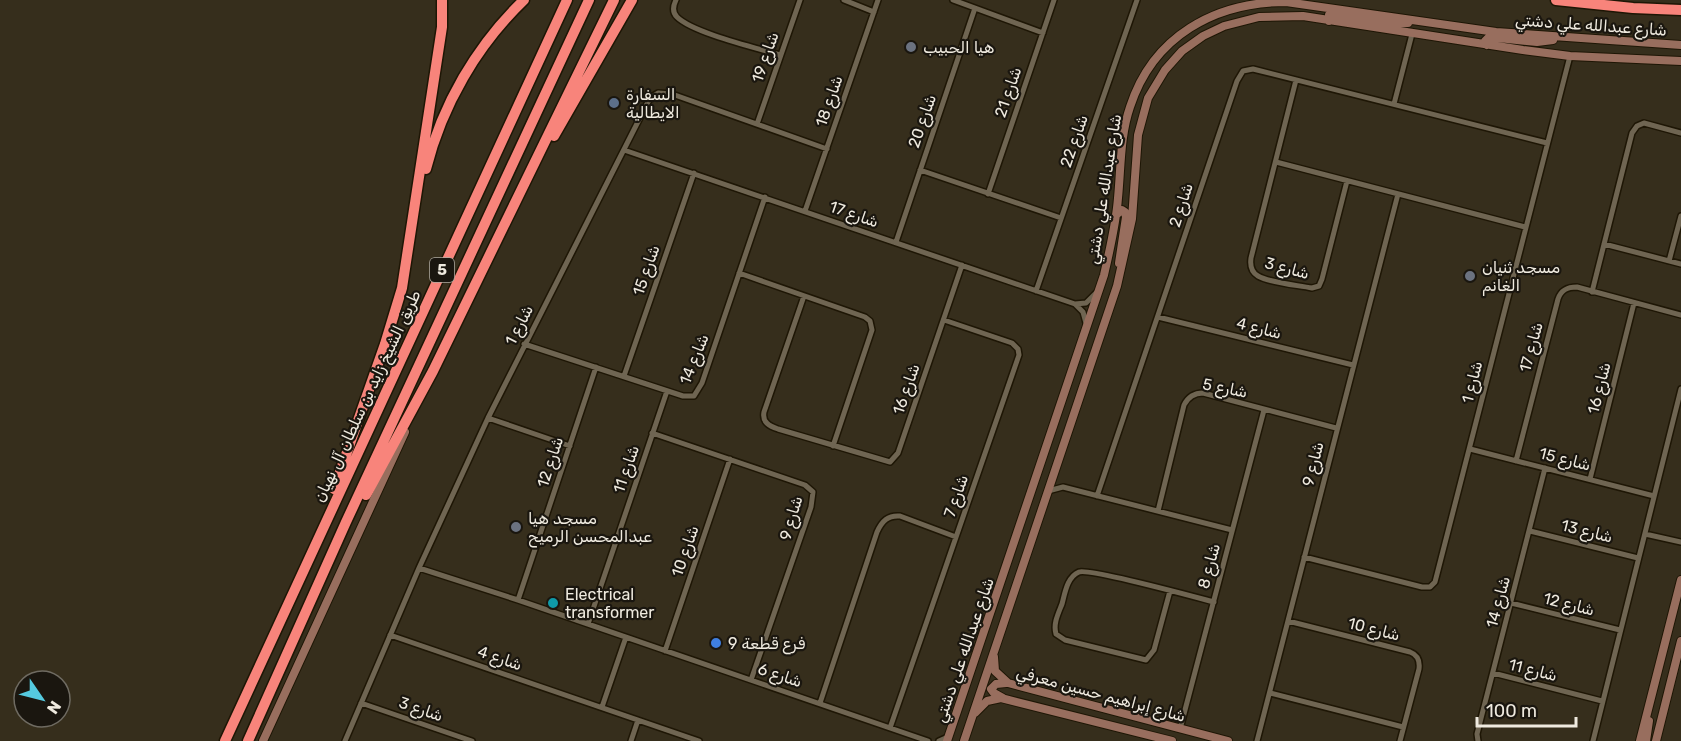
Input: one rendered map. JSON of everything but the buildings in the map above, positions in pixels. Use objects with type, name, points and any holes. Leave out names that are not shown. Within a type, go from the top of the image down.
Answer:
[{"type":"highway","points":[[316,540],[394,318],[402,288],[442,27],[442,0]]},
{"type":"highway","points":[[413,218],[431,151],[465,74],[508,15],[524,0]]},
{"type":"highway","name":"طريق الشيخ زايد بن سلطان آل نهيان","points":[[225,741],[566,0]]},
{"type":"highway","name":"طريق الشيخ زايد بن سلطان آل نهيان","points":[[248,741],[346,522],[589,0]]},
{"type":"highway","points":[[346,522],[362,501],[433,371],[614,0]]},
{"type":"highway","points":[[517,198],[632,0]]},
{"type":"highway","points":[[1556,0],[1633,8],[1681,10]]},
{"type":"main road","name":"شارع عبدالله علي دشتي","points":[[948,739],[1101,286],[1116,215],[1121,151],[1130,107],[1148,69],[1173,40],[1188,29],[1223,11],[1264,2],[1309,4],[1473,30],[1681,45]]},
{"type":"main road","points":[[1329,21],[1329,15],[1333,14],[1395,23],[1418,21]]},
{"type":"main road","name":"شارع عبدالله علي دشتي","points":[[964,741],[1121,273],[1132,219],[1140,123],[1148,98],[1170,65],[1188,46],[1203,36],[1239,21],[1277,16],[1303,16],[1570,56],[1681,60]]},
{"type":"main road","points":[[1487,45],[1485,40],[1489,37],[1537,42],[1563,38]]},
{"type":"main road","points":[[1614,57],[1631,54],[1660,55],[1665,49],[1660,44]]},
{"type":"main road","points":[[1681,52],[1681,60]]},
{"type":"main road","points":[[1116,215],[1122,210],[1126,217],[1119,260],[1121,273]]},
{"type":"main road","points":[[263,741],[433,371]]},
{"type":"main road","points":[[1640,741],[1681,580]]},
{"type":"main road","points":[[1656,741],[1681,641]]},
{"type":"main road","name":"شارع إبراهيم حسين معرفي","points":[[996,647],[995,671],[1008,683],[1228,741]]},
{"type":"main road","points":[[1004,699],[994,693],[991,688],[996,684],[1008,683]]},
{"type":"main road","name":"شارع إبراهيم حسين معرفي","points":[[971,719],[987,701],[996,698],[1172,741]]},
{"type":"main road","points":[[1646,741],[1649,726],[1648,711]]},
{"type":"street","points":[[676,0],[673,6],[674,12],[686,23],[780,55]]},
{"type":"street","name":"شارع 19","points":[[757,124],[800,0]]},
{"type":"street","points":[[844,0],[874,12]]},
{"type":"street","name":"شارع 18","points":[[805,211],[878,0]]},
{"type":"street","points":[[952,0],[1043,33]]},
{"type":"street","name":"شارع 21","points":[[988,194],[1054,0]]},
{"type":"street","name":"شارع 22","points":[[1036,291],[1137,0]]},
{"type":"street","name":"شارع 20","points":[[896,242],[975,8]]},
{"type":"street","points":[[1394,104],[1412,34]]},
{"type":"street","name":"شارع 1","points":[[1304,557],[1422,587],[1432,586],[1438,575],[1546,143],[1570,56]]},
{"type":"street","name":"شارع 2","points":[[1097,496],[1239,76],[1245,70],[1253,69],[1546,143]]},
{"type":"street","name":"شارع 3","points":[[1296,81],[1251,263],[1256,274],[1314,288],[1319,286],[1347,181]]},
{"type":"street","name":"شارع 1","points":[[345,741],[419,568],[488,418],[647,101],[658,93],[672,94],[827,149]]},
{"type":"street","points":[[1592,292],[1633,131],[1644,123],[1681,133]]},
{"type":"street","name":"شارع 17","points":[[624,150],[1075,304]]},
{"type":"street","points":[[1276,162],[1525,227]]},
{"type":"street","points":[[920,170],[1060,218]]},
{"type":"street","name":"شارع 15","points":[[624,376],[694,173]]},
{"type":"street","name":"شارع 9","points":[[1257,741],[1398,194]]},
{"type":"street","name":"شارع 14","points":[[524,344],[667,391],[689,397],[694,396],[699,390],[765,197]]},
{"type":"street","points":[[1670,261],[1681,216]]},
{"type":"street","points":[[1604,244],[1681,264]]},
{"type":"street","name":"شارع 16","points":[[804,296],[763,417],[774,428],[885,462],[893,460],[898,453],[962,265]]},
{"type":"street","points":[[739,273],[867,318],[872,324],[873,330],[832,446]]},
{"type":"street","points":[[1075,304],[1089,301],[1101,286]]},
{"type":"street","name":"شارع 17","points":[[1516,461],[1559,295],[1565,289],[1573,287],[1681,315]]},
{"type":"street","name":"شارع 16","points":[[1590,479],[1634,303]]},
{"type":"street","points":[[1075,304],[1085,315],[1085,332]]},
{"type":"street","name":"شارع 4","points":[[1158,317],[1353,365]]},
{"type":"street","name":"شارع 7","points":[[890,728],[1019,353],[1016,346],[1008,342],[944,320]]},
{"type":"street","name":"شارع 12","points":[[518,600],[596,367]]},
{"type":"street","points":[[1593,741],[1681,389]]},
{"type":"street","name":"شارع 11","points":[[588,624],[667,391]]},
{"type":"street","name":"شارع 5","points":[[1158,511],[1184,405],[1194,394],[1203,393],[1336,428]]},
{"type":"street","name":"شارع 8","points":[[1180,729],[1264,410]]},
{"type":"street","points":[[488,418],[570,446]]},
{"type":"street","name":"شارع 9","points":[[652,433],[811,489],[813,494],[811,507],[751,680]]},
{"type":"street","name":"شارع 15","points":[[1470,449],[1654,496]]},
{"type":"street","name":"شارع 10","points":[[665,651],[730,459]]},
{"type":"street","name":"شارع 14","points":[[1478,741],[1477,734],[1545,468]]},
{"type":"street","points":[[1053,474],[1056,482],[1063,487],[1232,530]]},
{"type":"street","points":[[1047,492],[1063,487]]},
{"type":"street","points":[[820,703],[877,532],[883,522],[891,516],[900,516],[956,537]]},
{"type":"street","name":"شارع 13","points":[[1530,531],[1638,558]]},
{"type":"street","points":[[1645,534],[1680,543]]},
{"type":"street","name":"شارع 6","points":[[419,568],[928,741]]},
{"type":"street","points":[[1170,591],[1154,650],[1146,660],[1065,640],[1056,634],[1055,623],[1068,585],[1080,572],[1089,572],[1170,591],[1214,602]]},
{"type":"street","name":"شارع 12","points":[[1512,603],[1620,630]]},
{"type":"street","name":"شارع 10","points":[[1288,621],[1414,654],[1420,666],[1400,741]]},
{"type":"street","name":"شارع 4","points":[[390,635],[699,741]]},
{"type":"street","points":[[602,707],[626,637]]},
{"type":"street","name":"شارع 11","points":[[1493,674],[1602,700]]},
{"type":"street","points":[[1270,693],[1404,727]]},
{"type":"street","name":"شارع 3","points":[[361,703],[472,741]]},
{"type":"street","points":[[631,741],[638,720]]},
{"type":"street","points":[[939,741],[948,739]]},
{"type":"place","name":"هيا الحبيب","points":[[911,47]]},
{"type":"place","name":"السفارة الايطالية","points":[[614,103]]},
{"type":"place","name":"مسجد ثنيان الغانم","points":[[1470,276]]},
{"type":"place","name":"مسجد هيا عبدالمحسن الرميح","points":[[516,527]]},
{"type":"place","name":"Electrical transformer","points":[[553,603]]},
{"type":"place","name":"فرع قطعة 9","points":[[716,643]]}]
